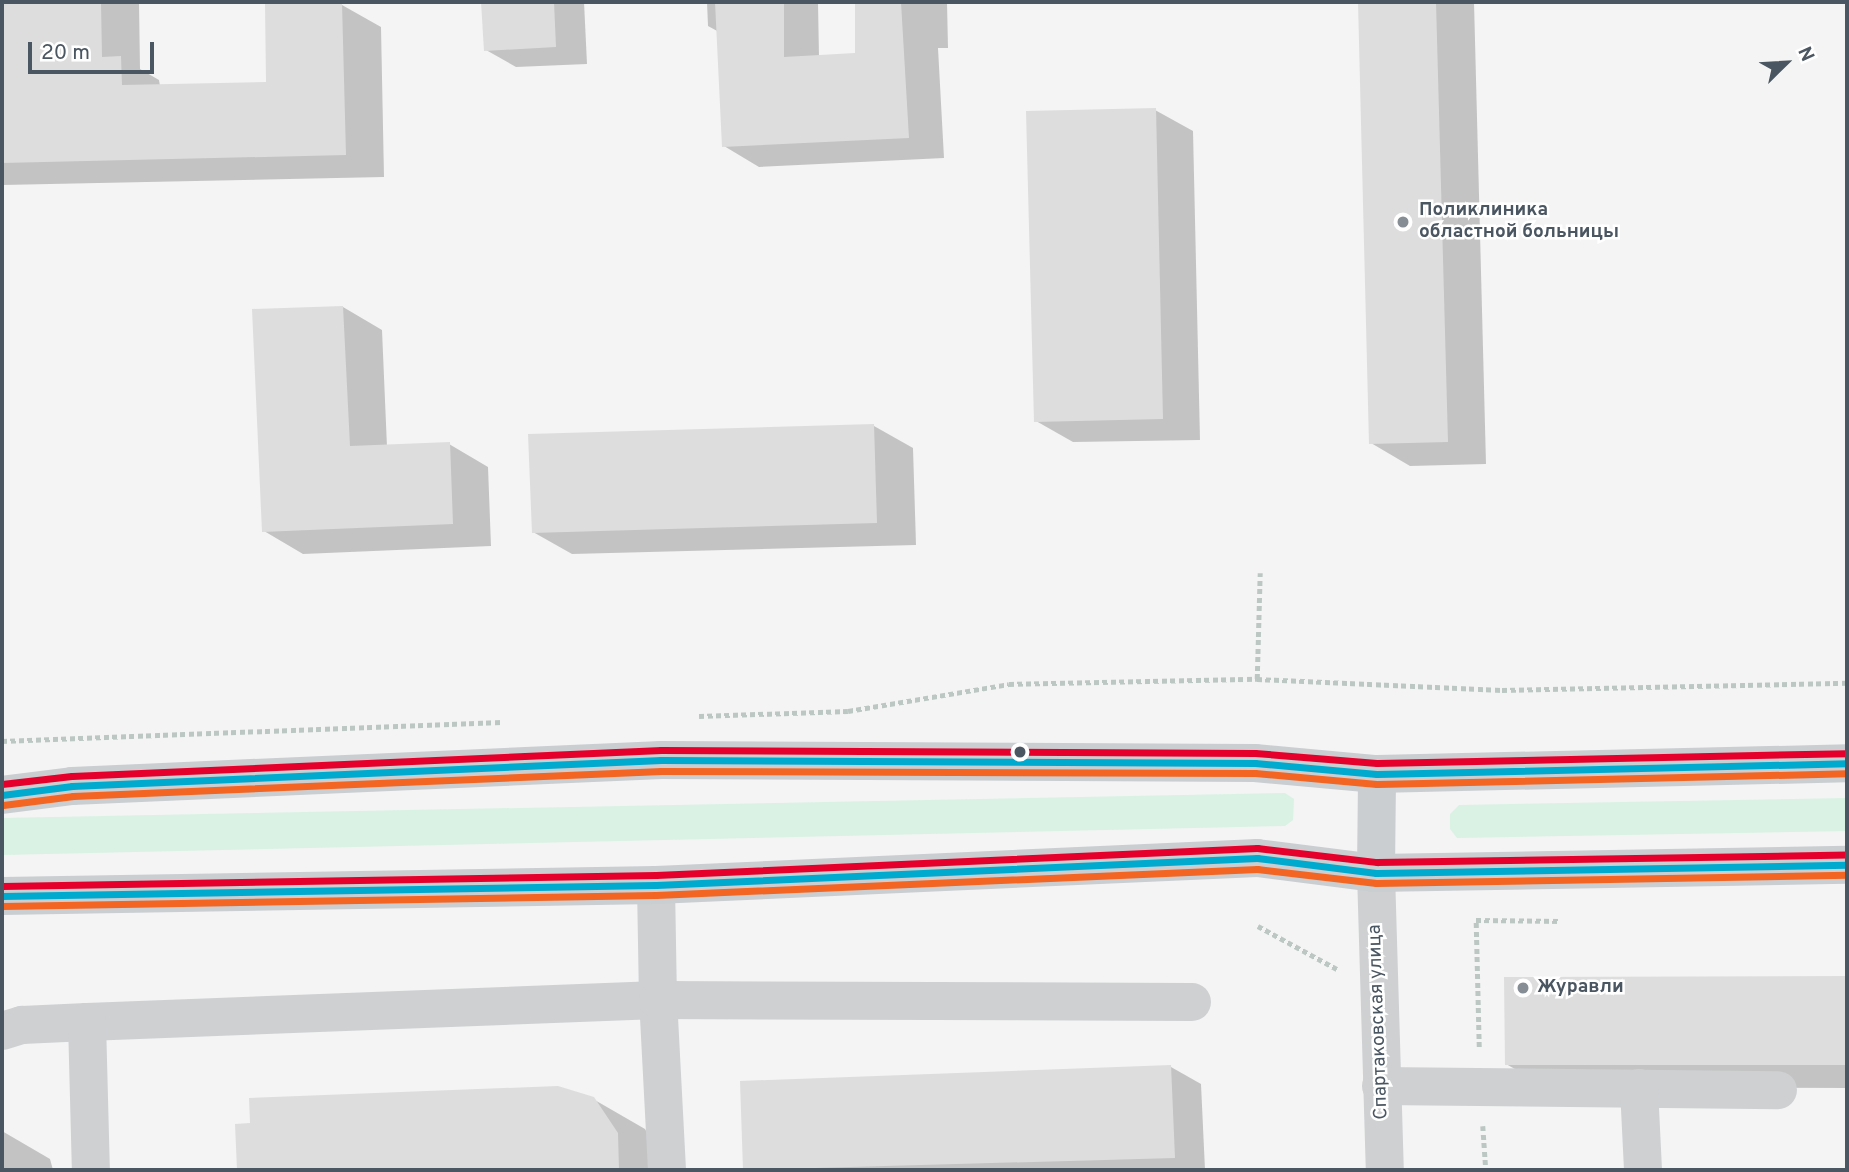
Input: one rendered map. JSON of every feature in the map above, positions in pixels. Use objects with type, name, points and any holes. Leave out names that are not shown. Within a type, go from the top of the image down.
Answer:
[{"type":"main road","points":[[2,795],[72,786],[661,760],[1255,763],[1377,774],[1847,763]]},
{"type":"main road","points":[[1376,873],[1377,774]]},
{"type":"main road","points":[[2,896],[656,885],[1256,858],[1376,873],[1847,865]]},
{"type":"street","name":"Спартаковская улица","points":[[1376,873],[1385,1170]]},
{"type":"street","points":[[656,885],[658,1000],[667,1170]]},
{"type":"street","points":[[2,1031],[22,1025],[658,1000],[1192,1002]]},
{"type":"street","points":[[87,1022],[91,1170]]},
{"type":"street","points":[[1381,1086],[1778,1090]]},
{"type":"street","points":[[1639,1088],[1643,1170]]},
{"type":"path","points":[[1257,679],[1260,573]]},
{"type":"path","points":[[695,716],[848,711],[1009,684],[1257,679],[1502,690],[1847,683]]},
{"type":"path","points":[[2,741],[513,722]]},
{"type":"path","points":[[1486,1170],[1480,1087],[1476,920],[1560,921]]},
{"type":"path","points":[[1258,926],[1339,971]]},
{"type":"green space","points":[[1285,793],[1294,799],[1293,820],[1285,826],[2,855],[2,818]]},
{"type":"green space","points":[[1847,798],[1847,831],[1457,838],[1450,829],[1450,814],[1459,805]]},
{"type":"building","points":[[4,2],[101,2],[102,57],[121,56],[122,85],[266,82],[265,4],[342,3],[346,155],[2,163]]},
{"type":"building","points":[[481,2],[554,2],[556,47],[484,51]]},
{"type":"building","points":[[715,2],[784,2],[784,57],[855,53],[855,2],[901,2],[909,138],[722,147]]},
{"type":"building","name":"Поликлиника областной больницы","points":[[1358,2],[1436,2],[1448,442],[1369,444]]},
{"type":"building","points":[[1156,108],[1163,419],[1034,422],[1026,111]]},
{"type":"building","points":[[343,306],[350,446],[450,442],[453,524],[262,532],[252,309]]},
{"type":"building","points":[[874,424],[877,523],[532,533],[528,434]]},
{"type":"building","points":[[1847,976],[1847,1065],[1505,1065],[1504,977]]},
{"type":"building","points":[[1171,1065],[1175,1158],[743,1170],[740,1081]]},
{"type":"building","points":[[558,1086],[594,1097],[618,1133],[619,1170],[237,1170],[235,1124],[250,1123],[249,1098]]},
{"type":"transit line","points":[[2,784],[72,776],[661,750],[1255,753],[1377,763],[1847,753]]},
{"type":"transit line","points":[[2,795],[72,786],[661,760],[1255,763],[1377,774],[1847,763]]},
{"type":"transit line","points":[[3,805],[73,796],[661,771],[1255,773],[1377,784],[1847,773]]},
{"type":"transit line","points":[[2,886],[656,875],[1257,848],[1377,862],[1847,855]]},
{"type":"transit line","points":[[2,896],[656,885],[1257,858],[1376,873],[1847,865]]},
{"type":"transit line","points":[[2,906],[656,895],[1257,869],[1376,883],[1847,875]]},
{"type":"place","name":"Поликлиника областной больницы","points":[[1403,222]]},
{"type":"place","name":"Журавли","points":[[1523,988]]}]
